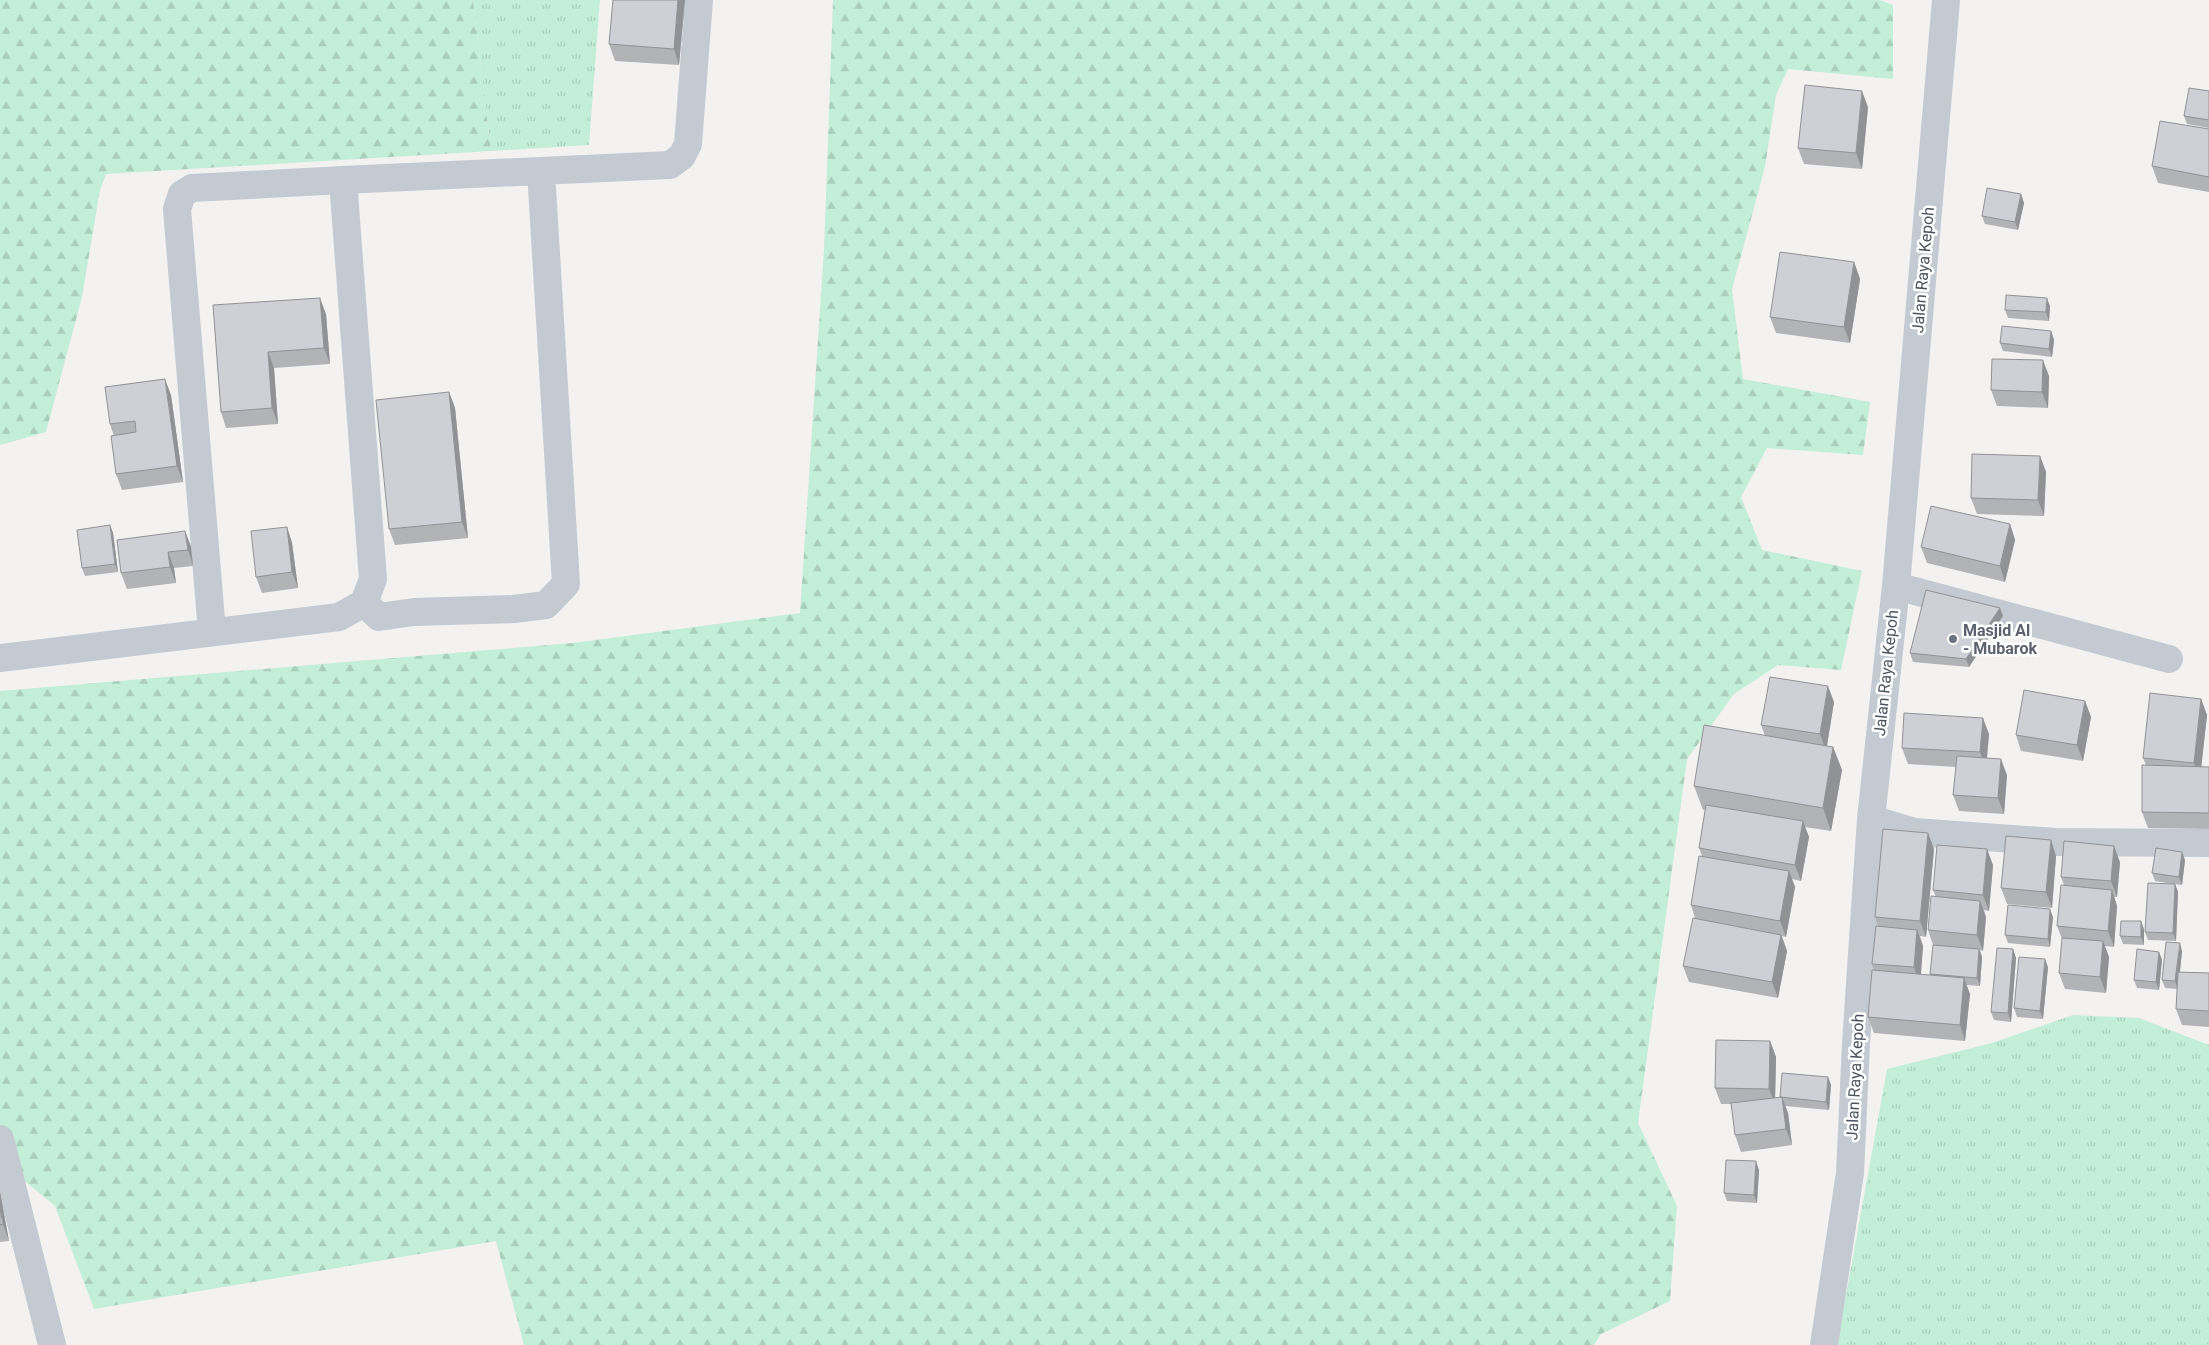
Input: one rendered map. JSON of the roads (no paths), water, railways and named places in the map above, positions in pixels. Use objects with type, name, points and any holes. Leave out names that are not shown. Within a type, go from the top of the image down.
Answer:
[{"type":"street","points":[[212,632],[177,209],[182,194],[192,188],[670,165],[682,156],[688,144],[699,0]]},
{"type":"street","name":"Jalan Raya Kepoh","points":[[1824,1345],[1850,1173],[1856,1044],[1871,819],[1896,586],[1946,0]]},
{"type":"street","points":[[364,603],[379,617],[414,612],[514,609],[546,605],[566,584],[541,171]]},
{"type":"street","points":[[0,658],[339,616],[364,603],[372,579],[343,180]]},
{"type":"street","points":[[1896,586],[2169,659]]},
{"type":"street","points":[[1871,819],[1914,832],[2046,842],[2209,843]]},
{"type":"street","points":[[0,1139],[52,1345]]},
{"type":"place","name":"Masjid Al - Mubarok","points":[[1953,639]]}]
